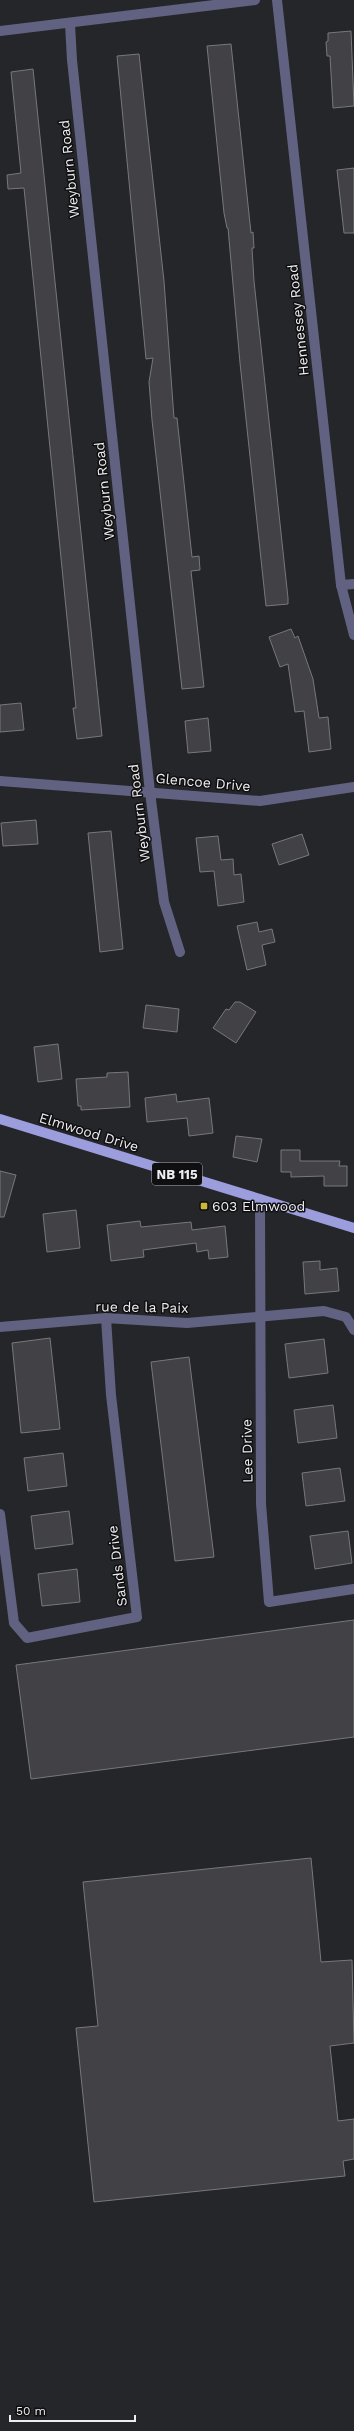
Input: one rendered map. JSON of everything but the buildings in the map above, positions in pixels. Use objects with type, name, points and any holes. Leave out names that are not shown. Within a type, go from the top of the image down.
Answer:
[{"type":"main road","name":"Elmwood Drive","points":[[0,1119],[354,1228]]},
{"type":"street","points":[[0,31],[70,24],[254,0]]},
{"type":"street","name":"Hennessey Road","points":[[277,0],[341,585],[354,635]]},
{"type":"street","name":"Weyburn Road","points":[[70,24],[73,68],[150,792],[164,902],[180,952]]},
{"type":"street","points":[[341,585],[354,584]]},
{"type":"street","name":"Glencoe Drive","points":[[0,781],[260,801],[354,787]]},
{"type":"street","points":[[260,1199],[260,1316],[324,1311],[346,1317],[354,1330]]},
{"type":"street","name":"rue de la Paix","points":[[0,1327],[106,1318],[187,1323],[260,1316]]},
{"type":"street","name":"Lee Drive","points":[[260,1316],[261,1504],[269,1602],[354,1589]]},
{"type":"street","name":"Sands Drive","points":[[0,1514],[14,1623],[27,1638],[137,1617],[110,1395],[106,1318]]},
{"type":"place","name":"603 Elmwood","points":[[204,1206]]}]
